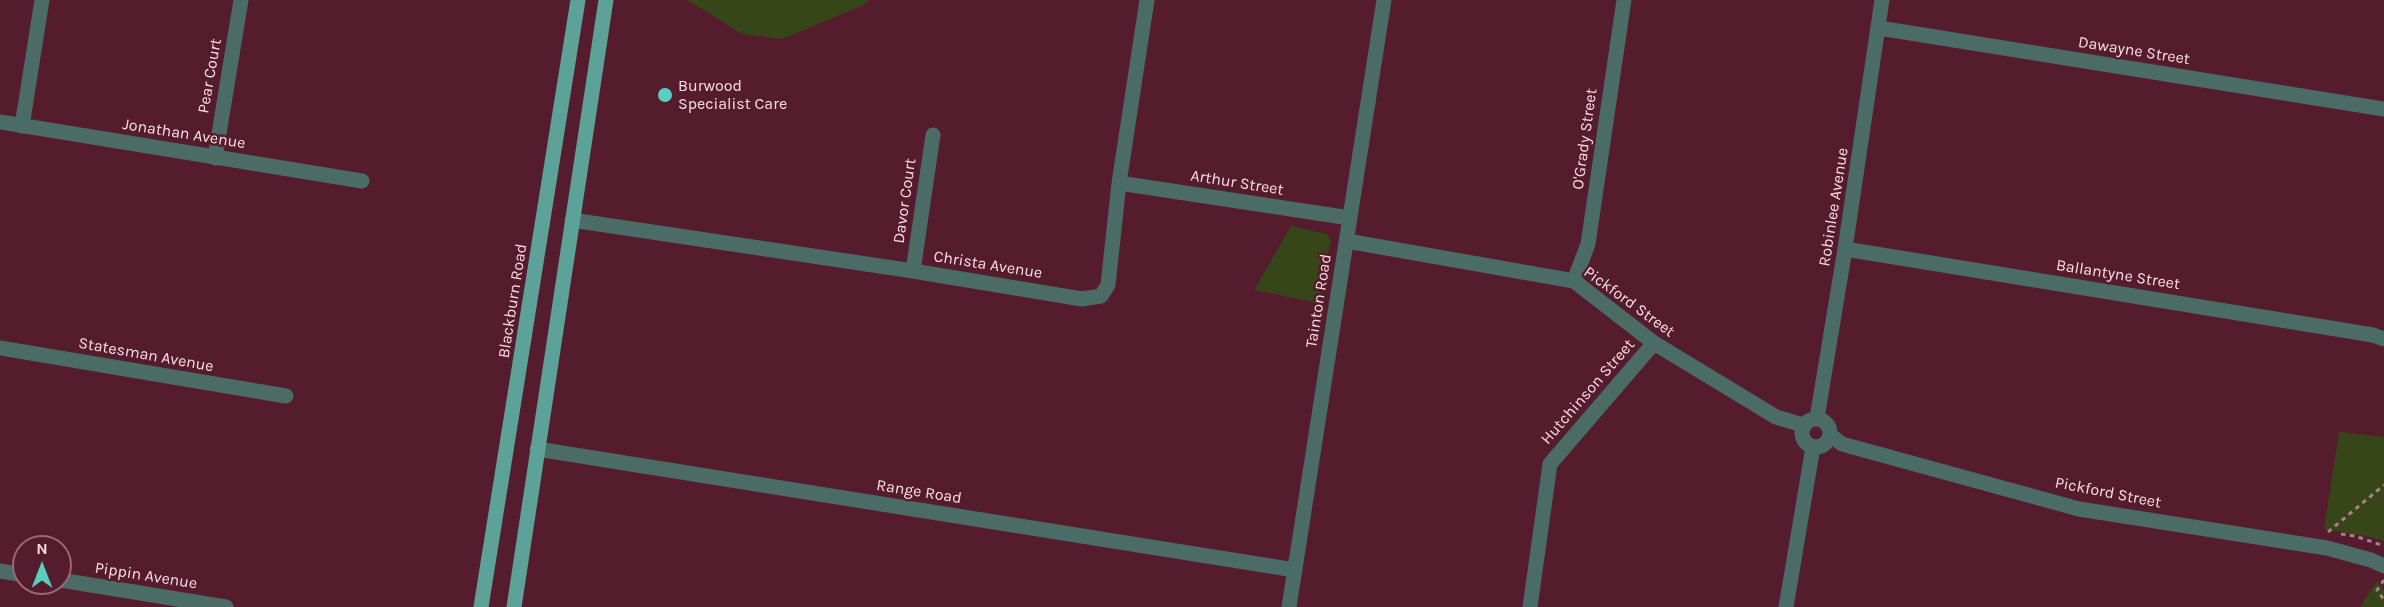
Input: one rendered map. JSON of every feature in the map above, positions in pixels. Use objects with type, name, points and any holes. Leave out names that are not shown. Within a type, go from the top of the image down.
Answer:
[{"type":"main road","name":"Blackburn Road","points":[[481,607],[578,0]]},
{"type":"main road","points":[[514,607],[606,0]]},
{"type":"main road","points":[[545,216],[572,220]]},
{"type":"street","points":[[22,126],[42,0]]},
{"type":"street","name":"Pear Court","points":[[215,158],[242,0]]},
{"type":"street","name":"Christa Avenue","points":[[572,220],[913,271],[1082,299],[1101,296],[1108,285],[1119,183],[1147,0]]},
{"type":"street","name":"Tainton Road","points":[[1289,607],[1384,0]]},
{"type":"street","name":"O'Grady Street","points":[[1574,281],[1588,244],[1624,0]]},
{"type":"street","name":"Robinlee Avenue","points":[[1810,422],[1845,249],[1882,0]]},
{"type":"street","name":"Dawayne Street","points":[[1879,28],[2384,109]]},
{"type":"street","name":"Jonathan Avenue","points":[[0,122],[362,181]]},
{"type":"street","name":"Davor Court","points":[[913,271],[933,135]]},
{"type":"street","name":"Arthur Street","points":[[1119,183],[1350,218]]},
{"type":"street","name":"Pickford Street","points":[[1347,241],[1574,281],[1654,343],[1776,417],[1810,422]]},
{"type":"street","name":"Ballantyne Street","points":[[1845,249],[2373,335],[2384,339]]},
{"type":"street","name":"Hutchinson Street","points":[[1530,607],[1550,464],[1654,343]]},
{"type":"street","name":"Statesman Avenue","points":[[0,348],[286,396]]},
{"type":"street","points":[[1824,421],[1829,427],[1830,435],[1821,447],[1813,447],[1804,443],[1801,434],[1810,422],[1824,421]]},
{"type":"street","name":"Pickford Street","points":[[1830,435],[1842,444],[2079,509],[2327,548],[2371,560],[2384,566]]},
{"type":"street","points":[[1786,607],[1813,447]]},
{"type":"street","name":"Range Road","points":[[537,449],[1295,570]]},
{"type":"street","name":"Pippin Avenue","points":[[72,582],[226,607]]},
{"type":"path","points":[[2384,485],[2327,532],[2355,536],[2384,546]]},
{"type":"path","points":[[2384,580],[2377,590],[2384,600]]},
{"type":"green space","points":[[687,0],[869,0],[864,5],[782,39],[742,34]]},
{"type":"green space","points":[[1291,226],[1327,234],[1331,240],[1318,303],[1254,290]]},
{"type":"green space","points":[[2339,432],[2384,437],[2384,541],[2324,529]]},
{"type":"green space","points":[[2377,581],[2384,590],[2384,607],[2360,607]]},
{"type":"place","name":"Burwood Specialist Care","points":[[665,95]]}]
